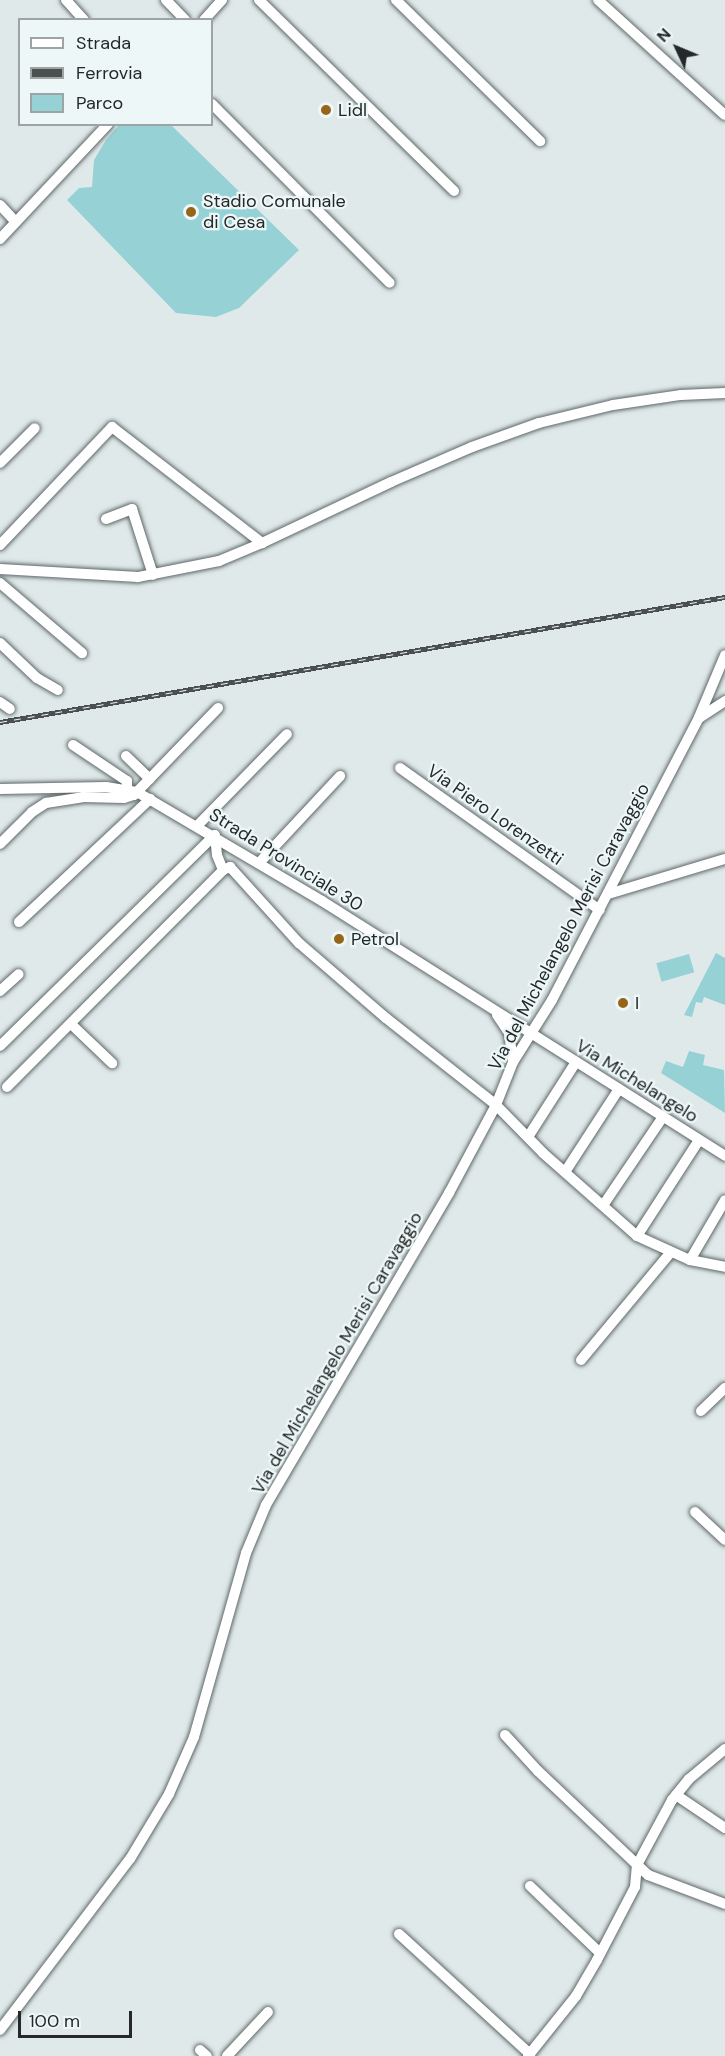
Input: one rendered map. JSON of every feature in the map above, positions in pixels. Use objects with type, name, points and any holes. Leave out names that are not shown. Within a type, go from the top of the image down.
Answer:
[{"type":"street","points":[[66,0],[82,18]]},
{"type":"street","points":[[166,0],[183,18]]},
{"type":"street","points":[[206,18],[222,0]]},
{"type":"street","points":[[259,0],[454,191]]},
{"type":"street","points":[[396,0],[540,141]]},
{"type":"street","points":[[598,0],[725,115]]},
{"type":"street","points":[[213,105],[390,283]]},
{"type":"street","points":[[0,238],[106,126]]},
{"type":"street","points":[[0,205],[16,222]]},
{"type":"street","points":[[0,569],[138,577],[219,561],[411,473],[539,423],[613,405],[681,394],[725,393]]},
{"type":"street","points":[[0,545],[112,427],[262,543]]},
{"type":"street","points":[[0,463],[35,428]]},
{"type":"street","points":[[106,519],[132,509],[153,575]]},
{"type":"street","points":[[0,583],[82,653]]},
{"type":"street","points":[[0,643],[37,678],[58,690]]},
{"type":"street","points":[[699,718],[725,655]]},
{"type":"street","name":"Via del Michelangelo Merisi Caravaggio","points":[[0,2030],[130,1859],[169,1794],[194,1737],[246,1552],[266,1505],[438,1212],[496,1105],[513,1062],[532,1034],[600,910],[699,718],[725,701]]},
{"type":"street","points":[[0,702],[10,709]]},
{"type":"street","points":[[0,844],[32,812],[46,803],[83,797],[124,798],[150,779],[218,708]]},
{"type":"street","points":[[198,825],[287,734]]},
{"type":"street","points":[[73,745],[126,781],[132,790]]},
{"type":"street","points":[[126,756],[150,779]]},
{"type":"street","name":"Via Piero Lorenzetti","points":[[400,768],[600,910]]},
{"type":"street","points":[[259,863],[340,776]]},
{"type":"street","name":"Strada Provinciale 30","points":[[0,789],[132,790],[215,835],[532,1034]]},
{"type":"street","points":[[19,922],[150,799]]},
{"type":"street","points":[[215,835],[216,855],[223,870]]},
{"type":"street","points":[[0,1046],[215,835]]},
{"type":"street","points":[[608,894],[725,859]]},
{"type":"street","points":[[8,1087],[197,894],[223,870],[230,867],[299,943],[387,1018],[496,1105],[565,1172],[604,1204],[637,1236],[670,1253],[690,1260],[725,1267]]},
{"type":"street","points":[[0,991],[19,974]]},
{"type":"street","points":[[493,1010],[509,1033],[513,1062]]},
{"type":"street","points":[[71,1024],[112,1063]]},
{"type":"street","name":"Via Michelangelo","points":[[532,1034],[725,1156]]},
{"type":"street","points":[[528,1137],[576,1062]]},
{"type":"street","points":[[565,1172],[619,1089]]},
{"type":"street","points":[[604,1204],[663,1117]]},
{"type":"street","points":[[637,1236],[699,1140]]},
{"type":"street","points":[[690,1260],[725,1200]]},
{"type":"street","points":[[581,1360],[670,1253]]},
{"type":"street","points":[[701,1411],[725,1388]]},
{"type":"street","points":[[695,1512],[725,1540]]},
{"type":"street","points":[[505,1735],[538,1772],[648,1875],[725,1904]]},
{"type":"street","points":[[399,1934],[529,2055],[576,1996],[635,1887],[637,1865],[676,1795],[689,1779],[725,1749]]},
{"type":"street","points":[[676,1795],[725,1828]]},
{"type":"street","points":[[530,1886],[600,1953]]},
{"type":"street","points":[[227,2056],[268,2012]]},
{"type":"green space","points":[[118,126],[172,126],[299,250],[239,308],[216,317],[176,313],[67,200],[79,188],[92,187],[94,160]]},
{"type":"green space","points":[[716,953],[725,958],[725,1005],[704,997],[702,1003],[696,1002],[692,1017],[684,1015]]},
{"type":"green space","points":[[689,954],[694,972],[662,982],[656,963]]},
{"type":"green space","points":[[689,1051],[705,1055],[703,1065],[724,1070],[725,1113],[661,1073],[666,1061],[683,1067]]},
{"type":"railway","points":[[0,722],[725,597]]},
{"type":"place","name":"Lidl","points":[[326,110]]},
{"type":"place","name":"Stadio Comunale di Cesa","points":[[191,212]]},
{"type":"place","name":"Petrol","points":[[339,939]]},
{"type":"place","name":"I","points":[[623,1003]]}]
